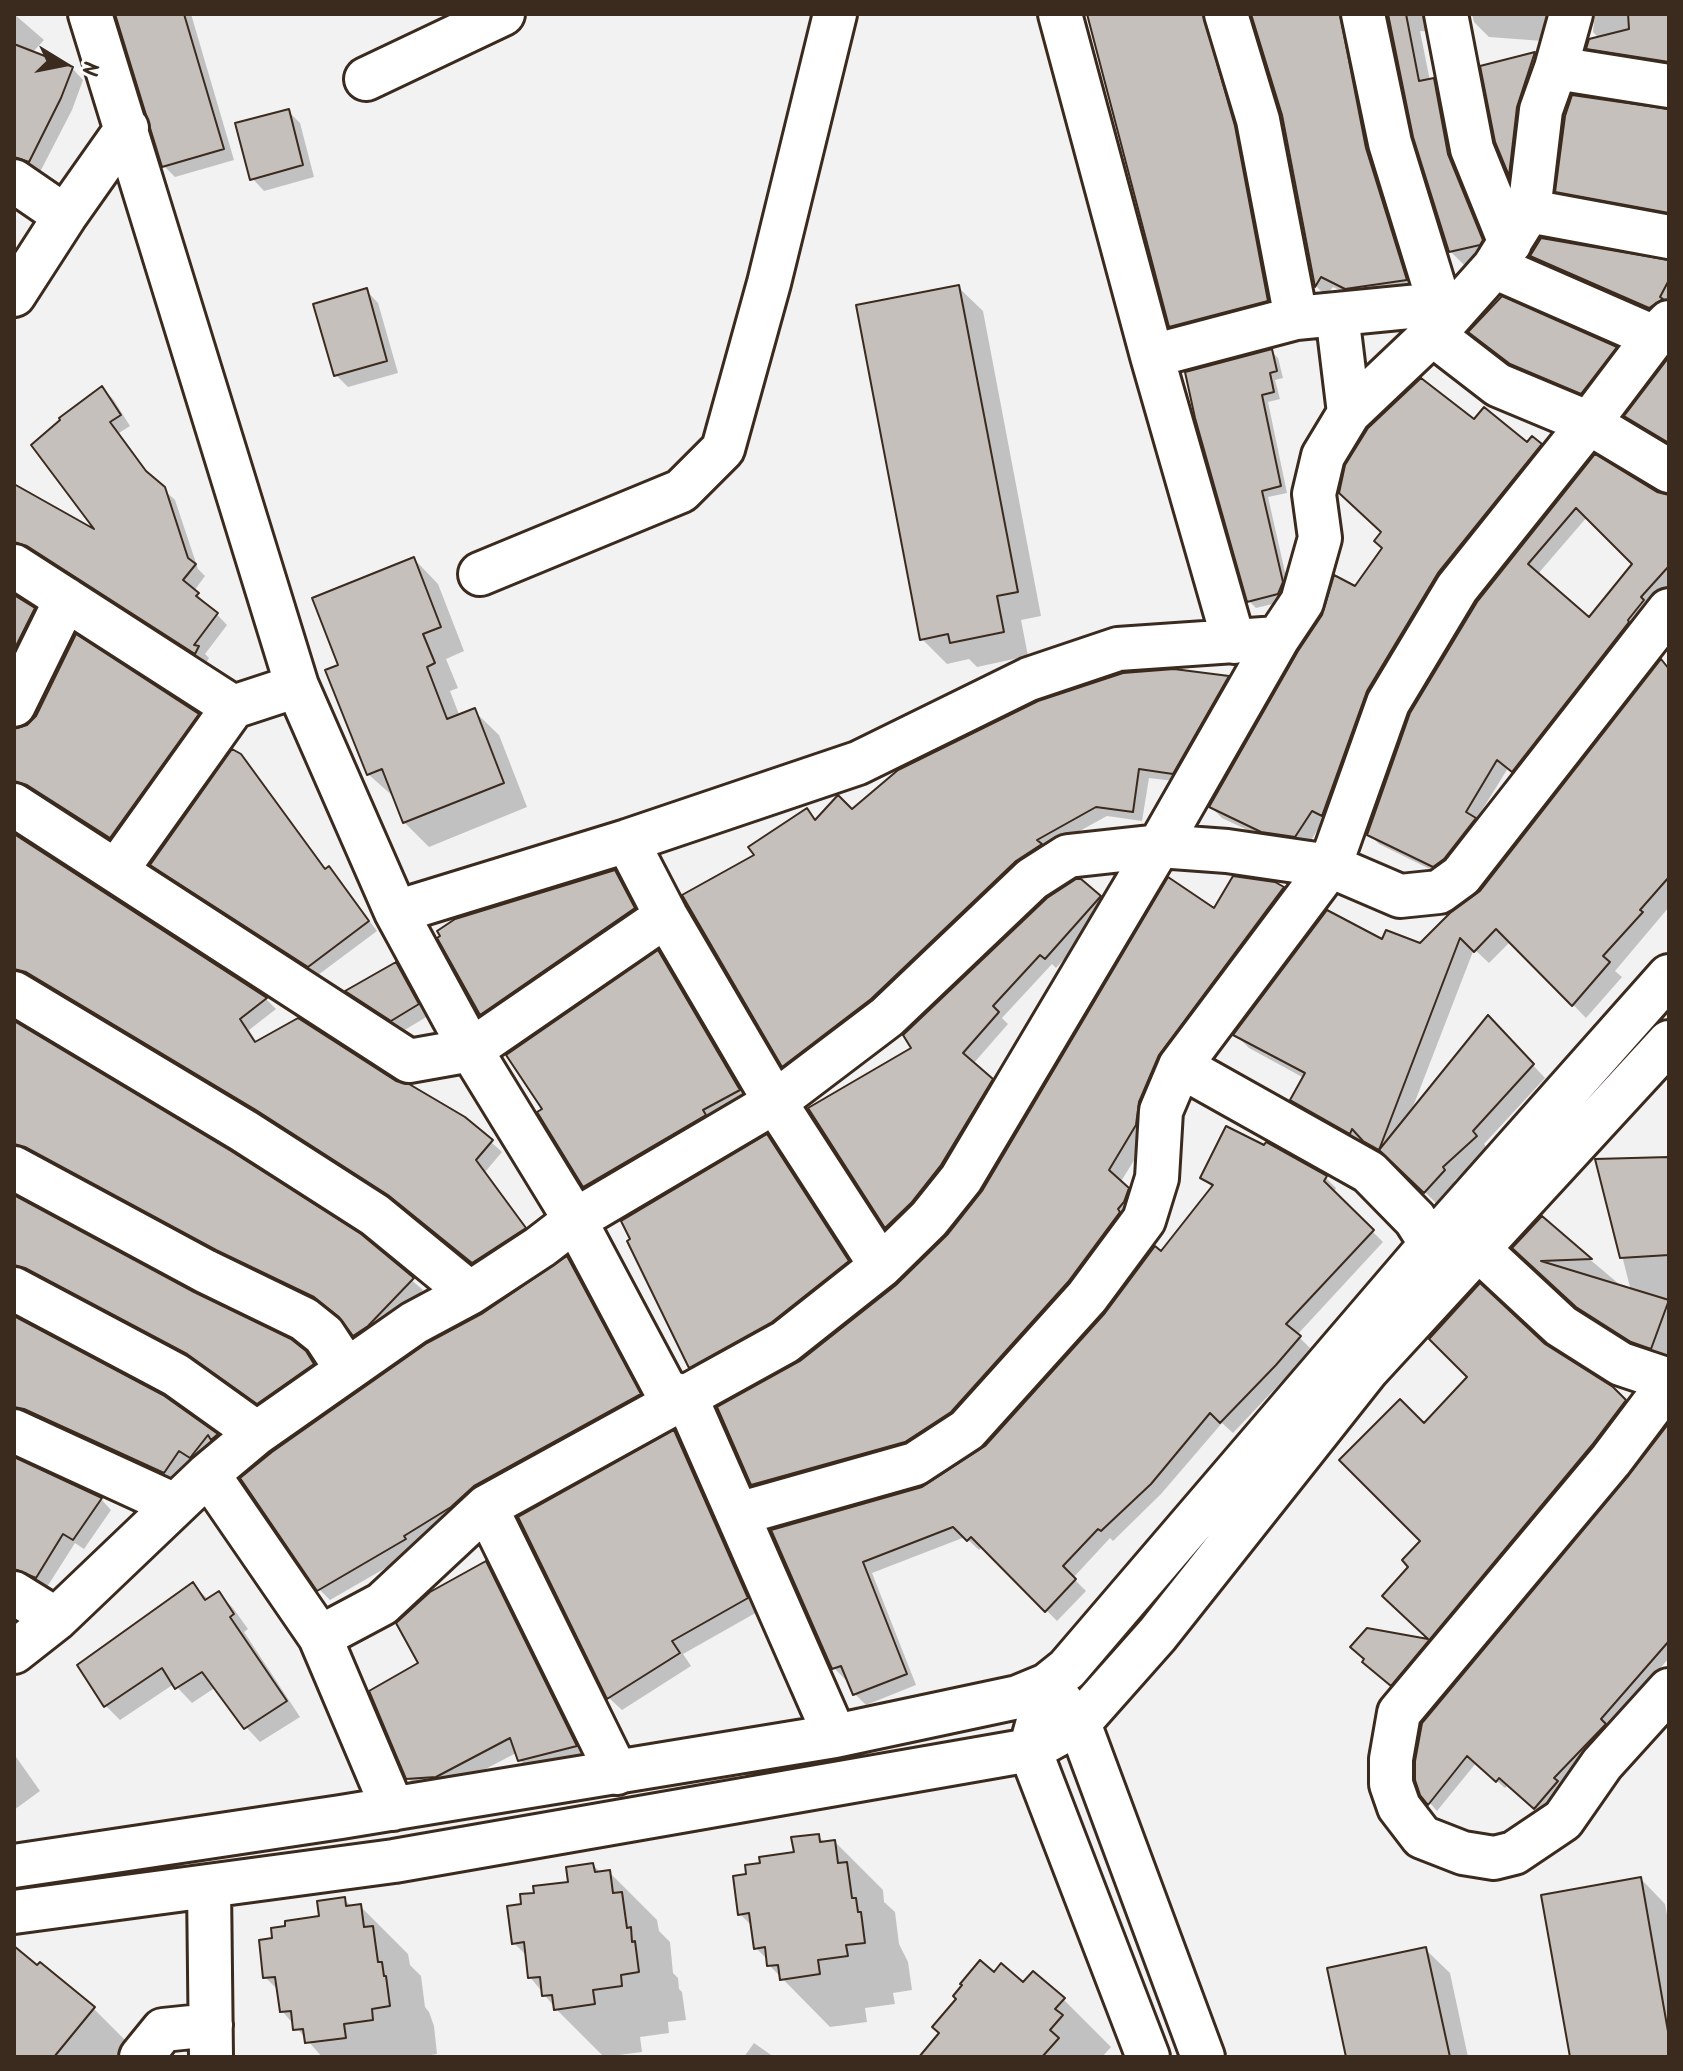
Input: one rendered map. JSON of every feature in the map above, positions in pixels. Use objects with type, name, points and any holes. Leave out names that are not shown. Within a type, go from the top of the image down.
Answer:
[{"type":"street","points":[[90,14],[297,686],[396,912],[471,1050],[575,1220],[666,1391],[686,1397],[835,1736]]},
{"type":"street","points":[[366,79],[503,14]]},
{"type":"street","points":[[480,574],[681,491],[723,449],[769,283],[835,14]]},
{"type":"street","points":[[1060,14],[1152,356],[1234,642]]},
{"type":"street","points":[[1226,14],[1258,120],[1296,318]]},
{"type":"street","points":[[1363,14],[1390,143],[1439,320],[1498,385],[1589,423],[1669,471]]},
{"type":"street","points":[[738,1514],[915,1464],[967,1430],[1087,1297],[1144,1220],[1157,1178],[1161,1111],[1180,1066],[1330,866],[1388,703],[1457,588],[1662,329],[1511,240],[1472,149],[1446,14]]},
{"type":"street","points":[[320,1637],[382,1604],[486,1507],[785,1342],[881,1266],[929,1219],[961,1179],[1302,602],[1320,538],[1314,494],[1323,456],[1349,413],[1511,240],[1541,110],[1571,14]]},
{"type":"street","points":[[1556,68],[1669,86]]},
{"type":"street","points":[[14,295],[127,128]]},
{"type":"street","points":[[14,181],[65,216]]},
{"type":"street","points":[[1511,240],[1669,237]]},
{"type":"street","points":[[1152,356],[1296,318],[1337,314],[1439,320]]},
{"type":"street","points":[[1337,314],[1349,413]]},
{"type":"street","points":[[14,566],[233,707]]},
{"type":"street","points":[[14,705],[66,599]]},
{"type":"street","points":[[14,1652],[56,1619],[208,1474],[257,1433],[414,1323],[470,1293],[575,1220],[775,1102],[887,1017],[1032,879],[1068,856],[1159,846],[1227,851],[1330,866],[1400,896],[1439,892],[1461,876],[1669,610]]},
{"type":"street","points":[[396,912],[627,841],[858,763],[1029,679],[1118,649],[1278,638]]},
{"type":"street","points":[[116,871],[233,707],[297,686]]},
{"type":"street","points":[[14,805],[409,1061],[471,1050],[666,916]]},
{"type":"street","points":[[627,841],[666,916],[775,1102],[881,1266]]},
{"type":"street","points":[[14,1866],[393,1809],[835,1736],[1018,1697],[1047,1685],[1067,1669],[1431,1244],[1669,976]]},
{"type":"street","points":[[14,993],[244,1131],[375,1215],[470,1293]]},
{"type":"street","points":[[14,1912],[394,1861],[1030,1750],[1079,1723],[1157,1635],[1367,1370],[1669,1042]]},
{"type":"street","points":[[1180,1066],[1369,1172],[1415,1219],[1431,1244]]},
{"type":"street","points":[[14,1168],[205,1271],[304,1319],[324,1335],[347,1370]]},
{"type":"street","points":[[1477,1248],[1561,1326],[1621,1364],[1669,1382],[1611,1460],[1399,1713],[1391,1759],[1391,1784],[1399,1807],[1422,1837],[1436,1843],[1463,1853],[1494,1858],[1514,1853],[1563,1820],[1602,1764],[1669,1690]]},
{"type":"street","points":[[14,1289],[176,1375],[257,1433]]},
{"type":"street","points":[[14,1431],[175,1505]]},
{"type":"street","points":[[208,1474],[320,1637],[393,1809]]},
{"type":"street","points":[[486,1507],[617,1773]]},
{"type":"street","points":[[14,1593],[56,1619]]},
{"type":"street","points":[[1047,1685],[1079,1723],[1203,2057]]},
{"type":"street","points":[[1047,1685],[1030,1750],[1132,2046]]},
{"type":"street","points":[[141,2057],[163,2030],[211,2041],[209,1886]]},
{"type":"building","points":[[115,14],[184,14],[224,149],[162,167]]},
{"type":"building","points":[[1087,14],[1203,14],[1235,126],[1268,301],[1169,327]]},
{"type":"building","points":[[1251,14],[1340,14],[1366,148],[1407,280],[1345,289],[1321,277],[1315,287],[1282,115]]},
{"type":"building","points":[[1388,14],[1406,14],[1419,81],[1434,78],[1448,154],[1483,240],[1480,245],[1449,252],[1413,137]]},
{"type":"building","points":[[1628,14],[1669,14],[1669,62],[1586,49],[1589,39],[1629,29]]},
{"type":"building","points":[[14,44],[73,67],[29,162],[14,157]]},
{"type":"building","points":[[1535,52],[1517,107],[1509,176],[1495,142],[1480,66]]},
{"type":"building","points":[[1572,95],[1669,109],[1669,213],[1555,192],[1565,116]]},
{"type":"building","points":[[289,109],[303,165],[250,180],[235,123]]},
{"type":"building","points":[[1541,238],[1669,260],[1669,280],[1660,297],[1663,299],[1649,308],[1530,256]]},
{"type":"building","points":[[959,285],[1018,592],[997,596],[1004,632],[950,643],[948,634],[920,640],[856,305]]},
{"type":"building","points":[[367,288],[387,361],[334,376],[313,304]]},
{"type":"building","points":[[1502,296],[1617,347],[1581,394],[1510,364],[1468,332]]},
{"type":"building","points":[[1272,349],[1277,371],[1270,373],[1274,392],[1262,395],[1281,486],[1262,491],[1283,582],[1278,594],[1247,602],[1185,372]]},
{"type":"building","points":[[1669,357],[1669,443],[1624,416]]},
{"type":"building","points":[[1421,378],[1474,419],[1484,407],[1527,442],[1532,436],[1542,444],[1438,573],[1367,691],[1322,816],[1312,811],[1295,837],[1261,832],[1209,807],[1298,651],[1322,615],[1334,575],[1355,586],[1382,548],[1374,541],[1381,532],[1339,493],[1345,465],[1368,428]]},
{"type":"building","points":[[102,386],[121,415],[110,422],[146,471],[165,487],[188,558],[196,564],[183,580],[199,593],[196,596],[218,613],[194,645],[199,646],[195,654],[27,546],[14,542],[14,484],[94,529],[31,445],[59,418]]},
{"type":"building","points":[[1595,454],[1657,492],[1669,495],[1669,566],[1641,597],[1644,600],[1629,622],[1512,772],[1497,760],[1466,812],[1476,818],[1444,859],[1433,867],[1367,835],[1410,713],[1477,602]],"holes":[[[1576,508],[1632,564],[1589,617],[1528,564]]]},
{"type":"building","points":[[414,557],[441,627],[423,634],[435,663],[427,667],[447,719],[475,708],[504,783],[403,823],[382,769],[367,775],[325,670],[338,665],[312,598]]},
{"type":"building","points":[[14,595],[35,608],[14,650]]},
{"type":"building","points":[[76,634],[199,714],[110,838],[27,785],[14,781],[14,729],[27,725],[36,716]]},
{"type":"building","points":[[1661,659],[1669,669],[1669,877],[1640,910],[1643,912],[1603,956],[1610,962],[1572,1006],[1496,929],[1474,952],[1460,938],[1379,1150],[1363,1141],[1352,1129],[1350,1134],[1290,1100],[1305,1073],[1233,1035],[1327,910],[1382,939],[1386,930],[1420,943],[1450,913],[1480,891]]},
{"type":"building","points":[[1174,669],[1229,676],[1173,774],[1139,769],[1133,812],[1096,807],[1037,840],[1042,844],[1016,861],[871,999],[782,1067],[682,895],[754,855],[748,847],[807,808],[815,820],[838,795],[852,809],[898,770],[1038,701],[1123,673]]},
{"type":"building","points":[[232,749],[241,754],[325,869],[329,866],[369,921],[308,967],[150,865]]},
{"type":"building","points":[[14,834],[267,998],[240,1019],[255,1042],[298,1018],[396,1081],[409,1084],[465,1117],[493,1140],[476,1160],[526,1228],[472,1263],[388,1195],[256,1110],[26,972],[14,969]]},
{"type":"building","points":[[615,870],[635,908],[480,1015],[437,938],[440,936],[437,931],[455,919]]},
{"type":"building","points":[[1233,876],[1275,882],[1284,887],[1159,1055],[1139,1102],[1136,1125],[1109,1170],[1129,1188],[1118,1209],[1120,1212],[1068,1282],[951,1412],[905,1442],[751,1485],[717,1407],[800,1361],[896,1285],[948,1234],[982,1191],[1168,877],[1214,908]]},
{"type":"building","points":[[1076,879],[1081,879],[1101,896],[1045,959],[1040,955],[993,1006],[999,1012],[963,1053],[993,1079],[941,1165],[911,1203],[885,1228],[808,1108],[911,1048],[903,1035],[1047,898]]},
{"type":"building","points":[[658,950],[740,1090],[703,1110],[706,1115],[583,1187],[537,1112],[542,1109],[506,1055]]},
{"type":"building","points":[[396,962],[419,1004],[391,1021],[345,991]]},
{"type":"building","points":[[1488,1015],[1534,1064],[1473,1131],[1477,1136],[1443,1167],[1445,1170],[1424,1193],[1379,1150]]},
{"type":"building","points":[[14,1021],[231,1151],[361,1234],[414,1278],[368,1326],[353,1336],[339,1317],[314,1297],[216,1250],[25,1147],[14,1144]]},
{"type":"building","points":[[1226,1126],[1264,1145],[1266,1142],[1327,1176],[1324,1181],[1374,1230],[1286,1324],[1301,1336],[1276,1365],[1220,1423],[1210,1413],[1151,1484],[1101,1531],[1098,1529],[1063,1566],[1076,1579],[1045,1612],[971,1537],[967,1541],[953,1527],[863,1562],[907,1674],[853,1695],[841,1666],[832,1669],[771,1530],[922,1487],[985,1446],[1105,1313],[1155,1246],[1161,1251],[1213,1185],[1200,1178]]},
{"type":"building","points":[[767,1134],[849,1261],[772,1322],[689,1368],[627,1241],[630,1239],[621,1221]]},
{"type":"building","points":[[1669,1157],[1669,1255],[1620,1258],[1595,1159]]},
{"type":"building","points":[[14,1195],[194,1292],[291,1339],[306,1351],[314,1364],[257,1404],[187,1354],[14,1265]]},
{"type":"building","points":[[1542,1216],[1592,1259],[1541,1261],[1669,1300],[1651,1349],[1631,1342],[1576,1307],[1512,1248]]},
{"type":"building","points":[[567,1256],[641,1394],[474,1486],[451,1507],[404,1536],[406,1539],[317,1591],[240,1478],[427,1343],[483,1313]]},
{"type":"building","points":[[1480,1283],[1545,1344],[1613,1387],[1626,1400],[1391,1686],[1362,1662],[1364,1659],[1350,1647],[1367,1628],[1428,1639],[1382,1596],[1408,1567],[1402,1560],[1420,1541],[1339,1460],[1400,1399],[1424,1423],[1467,1377],[1429,1339]]},
{"type":"building","points":[[14,1316],[163,1395],[218,1434],[211,1440],[208,1435],[190,1458],[179,1451],[164,1473],[14,1407]]},
{"type":"building","points":[[1669,1423],[1669,1641],[1601,1719],[1606,1724],[1554,1778],[1558,1781],[1534,1809],[1499,1778],[1496,1782],[1467,1756],[1428,1805],[1420,1795],[1415,1780],[1422,1723]]},
{"type":"building","points":[[674,1430],[748,1598],[672,1641],[680,1653],[607,1699],[518,1517]]},
{"type":"building","points":[[14,1457],[102,1498],[73,1540],[63,1534],[36,1578],[14,1569]]},
{"type":"building","points":[[486,1561],[577,1746],[518,1761],[510,1738],[436,1777],[406,1779],[369,1691],[418,1663],[396,1623],[430,1592]]},
{"type":"building","points":[[193,1582],[205,1600],[219,1591],[234,1614],[230,1617],[287,1701],[244,1729],[202,1672],[175,1689],[162,1668],[104,1707],[77,1665]]},
{"type":"building","points":[[819,1834],[820,1842],[835,1840],[838,1863],[847,1862],[852,1898],[856,1898],[858,1912],[861,1912],[865,1943],[846,1945],[848,1956],[818,1960],[820,1974],[780,1980],[778,1965],[767,1966],[765,1947],[754,1949],[749,1913],[738,1915],[733,1876],[746,1874],[745,1865],[760,1863],[759,1857],[794,1852],[791,1837]]},
{"type":"building","points":[[593,1863],[595,1872],[610,1870],[613,1893],[622,1892],[627,1928],[631,1927],[632,1942],[635,1941],[639,1972],[621,1975],[622,1986],[593,1990],[595,2004],[554,2010],[552,1995],[542,1996],[540,1977],[528,1978],[524,1942],[512,1944],[507,1906],[521,1904],[520,1894],[534,1893],[533,1886],[568,1882],[566,1867]]},
{"type":"building","points":[[1641,1877],[1669,2037],[1669,2057],[1570,2057],[1541,1895]]},
{"type":"building","points":[[345,1897],[346,1906],[361,1904],[364,1927],[373,1926],[378,1962],[382,1962],[386,1976],[390,2006],[372,2009],[373,2020],[344,2024],[346,2038],[305,2043],[303,2029],[293,2030],[291,2011],[280,2012],[275,1977],[263,1978],[259,1940],[272,1938],[271,1928],[285,1926],[285,1921],[319,1916],[317,1901]]},
{"type":"building","points":[[14,1946],[37,1965],[40,1962],[95,2007],[54,2057],[14,2057]]},
{"type":"building","points":[[1426,1947],[1450,2057],[1346,2057],[1327,1968]]},
{"type":"building","points":[[980,1960],[994,1972],[1001,1963],[1023,1982],[1033,1971],[1065,1998],[1055,2009],[1063,2015],[1050,2030],[1059,2038],[1042,2057],[919,2057],[939,2033],[932,2027],[956,1999],[953,1996],[960,1984]]}]
